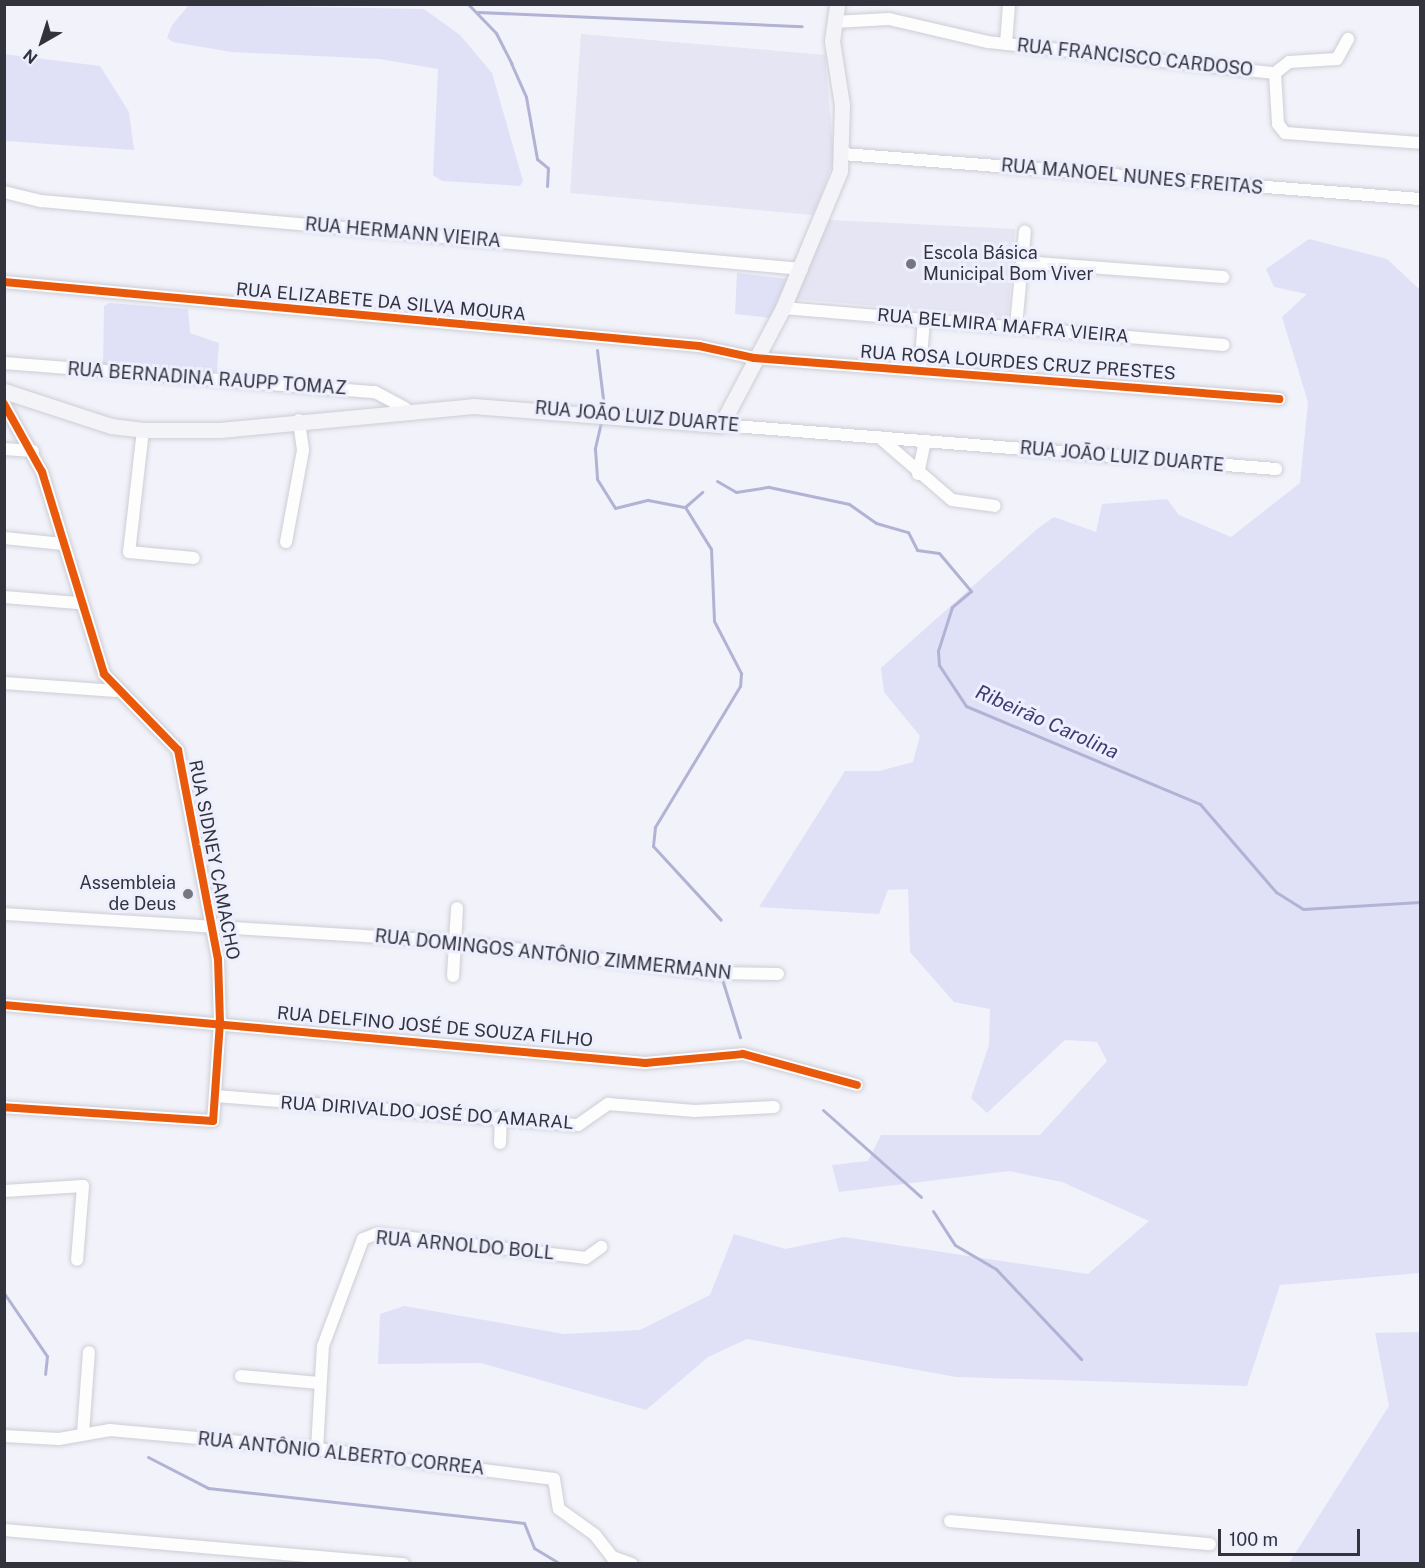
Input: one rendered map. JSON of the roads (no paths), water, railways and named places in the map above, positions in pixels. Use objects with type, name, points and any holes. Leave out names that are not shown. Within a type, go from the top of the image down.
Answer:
[{"type":"main road","points":[[721,425],[802,269],[843,154],[834,22],[837,4]]},
{"type":"main road","name":"RUA JOÃO LUIZ DUARTE","points":[[4,391],[111,426],[143,430],[220,430],[405,408],[491,406],[721,425]]},
{"type":"street","points":[[1006,44],[1009,4]]},
{"type":"street","name":"RUA FRANCISCO CARDOSO","points":[[834,22],[889,19],[1006,44],[1275,73],[1278,124],[1285,133],[1420,143]]},
{"type":"street","points":[[1275,73],[1290,62],[1337,58],[1348,39]]},
{"type":"street","name":"RUA MANOEL NUNES FREITAS","points":[[843,154],[1420,199]]},
{"type":"street","name":"RUA HERMANN VIEIRA","points":[[4,192],[41,201],[802,269]]},
{"type":"street","points":[[1016,326],[1025,231]]},
{"type":"street","points":[[1022,262],[1222,277]]},
{"type":"street","name":"RUA ELIZABETE DA SILVA MOURA","points":[[4,282],[699,346],[754,358]]},
{"type":"street","name":"RUA BELMIRA MAFRA VIEIRA","points":[[783,308],[1223,345]]},
{"type":"street","points":[[920,371],[924,319]]},
{"type":"street","name":"RUA ROSA LOURDES CRUZ PRESTES","points":[[754,358],[1279,399]]},
{"type":"street","name":"RUA BERNADINA RAUPP TOMAZ","points":[[4,363],[375,392],[405,408]]},
{"type":"street","name":"RUA SIDNEY CAMACHO","points":[[4,404],[33,451],[63,543],[78,603],[116,691],[164,730],[178,750],[220,975],[220,1022],[213,1121],[4,1107]]},
{"type":"street","points":[[286,542],[303,450],[299,420]]},
{"type":"street","name":"RUA JOÃO LUIZ DUARTE","points":[[721,425],[1276,469]]},
{"type":"street","points":[[143,430],[129,552],[194,558]]},
{"type":"street","points":[[879,437],[918,474],[952,500],[995,506]]},
{"type":"street","points":[[918,474],[925,441]]},
{"type":"street","points":[[4,449],[33,451]]},
{"type":"street","points":[[4,538],[63,543]]},
{"type":"street","points":[[4,597],[78,603]]},
{"type":"street","points":[[4,683],[116,691]]},
{"type":"street","points":[[453,976],[457,908]]},
{"type":"street","name":"RUA DOMINGOS ANTÔNIO ZIMMERMANN","points":[[4,914],[456,942],[713,974],[778,974]]},
{"type":"street","name":"RUA DELFINO JOSÉ DE SOUZA FILHO","points":[[4,1005],[220,1022],[645,1063],[743,1054],[857,1085]]},
{"type":"street","name":"RUA DIRIVALDO JOSÉ DO AMARAL","points":[[216,1096],[578,1125],[608,1104],[702,1111],[774,1107]]},
{"type":"street","points":[[500,1143],[501,1118]]},
{"type":"street","points":[[4,1191],[83,1186],[77,1260]]},
{"type":"street","name":"RUA ARNOLDO BOLL","points":[[316,1449],[322,1346],[359,1245],[369,1236],[586,1258],[601,1247]]},
{"type":"street","points":[[83,1433],[89,1352]]},
{"type":"street","points":[[241,1376],[320,1383]]},
{"type":"street","name":"RUA ANTÔNIO ALBERTO CORREA","points":[[4,1436],[59,1439],[110,1430],[316,1449],[554,1479],[559,1509],[595,1535],[612,1557],[632,1563]]},
{"type":"street","points":[[950,1521],[1210,1544]]},
{"type":"street","points":[[4,1530],[404,1563]]},
{"type":"waterway","name":"Ribeirão Carolina","points":[[468,4],[496,33],[526,97],[537,159],[548,168],[547,186]]},
{"type":"waterway","points":[[478,12],[802,26]]},
{"type":"waterway","name":"Ribeirão Carolina","points":[[597,350],[603,399]]},
{"type":"waterway","name":"Ribeirão Carolina","points":[[601,422],[595,449],[597,479],[615,508],[648,500],[685,507],[702,492]]},
{"type":"waterway","name":"Ribeirão Carolina","points":[[717,481],[736,492],[769,487],[849,504],[876,523],[908,532],[917,550],[939,553],[971,591],[952,607],[938,651],[939,665],[966,706],[1200,804],[1276,892],[1303,909],[1420,902]]},
{"type":"waterway","points":[[685,507],[711,549],[714,621],[741,673],[740,686],[655,827],[653,846],[721,920]]},
{"type":"waterway","points":[[722,979],[740,1037]]},
{"type":"waterway","points":[[823,1110],[921,1197]]},
{"type":"waterway","points":[[933,1211],[955,1245],[996,1269],[1081,1359]]},
{"type":"waterway","points":[[4,1293],[47,1356],[45,1374]]},
{"type":"waterway","points":[[148,1457],[208,1488],[524,1523],[534,1548],[561,1564]]},
{"type":"place","name":"Escola Básica Municipal Bom Viver","points":[[911,264]]},
{"type":"place","name":"Assembleia de Deus","points":[[188,894]]}]
